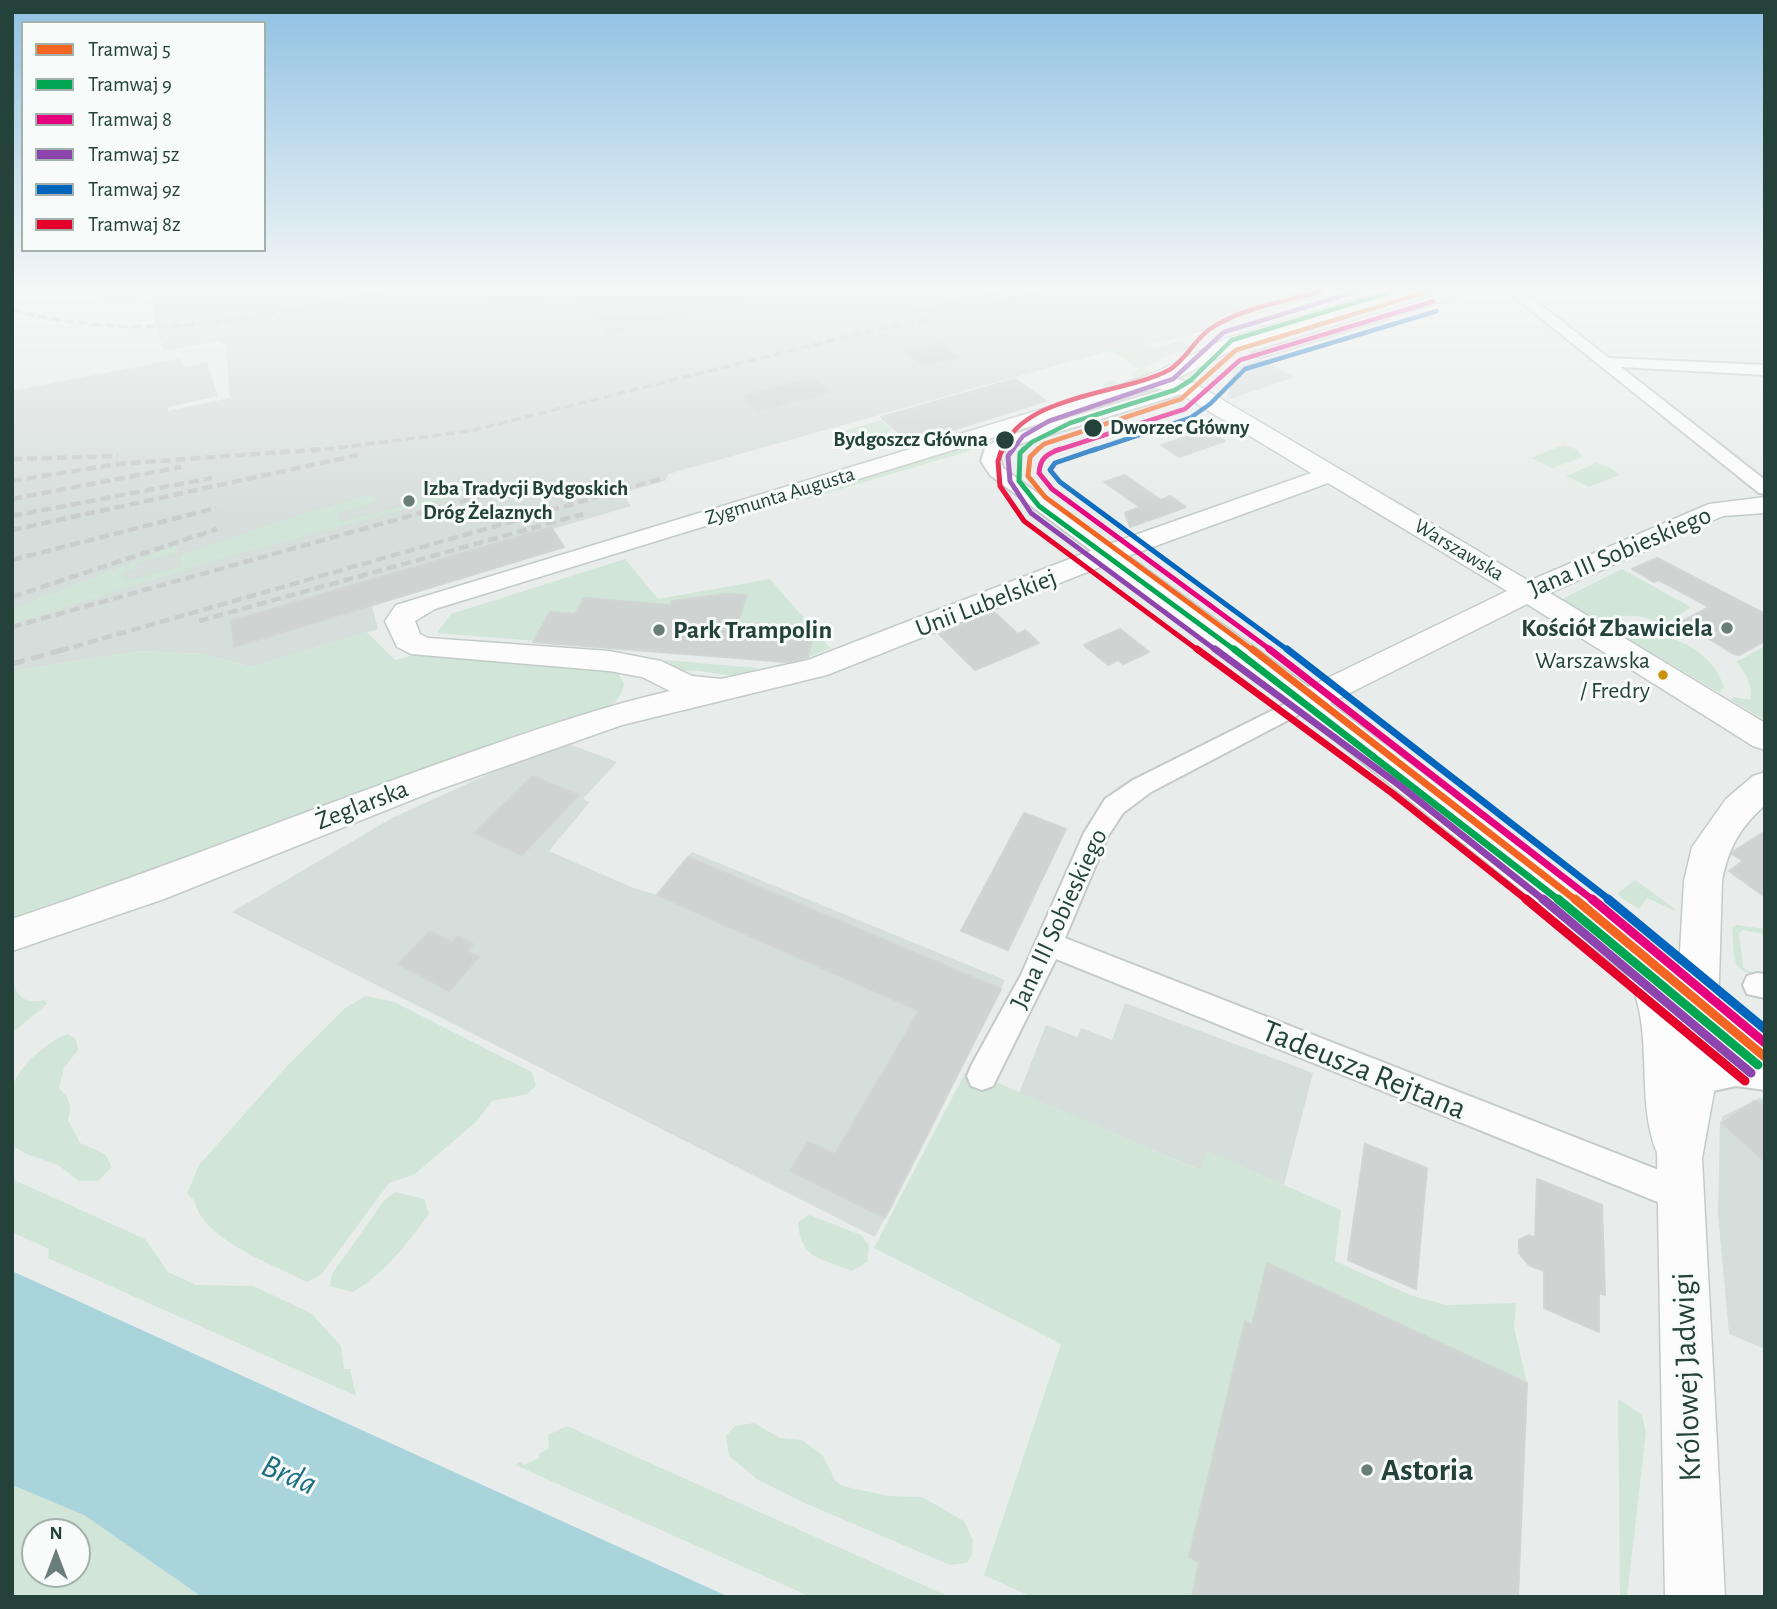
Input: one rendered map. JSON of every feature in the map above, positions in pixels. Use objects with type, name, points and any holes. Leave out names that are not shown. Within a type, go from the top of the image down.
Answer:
[{"type":"street","name":"Zygmunta Augusta","points":[[619,663],[422,647],[412,644],[402,632],[400,621],[406,611],[1154,382],[1183,366]]},
{"type":"street","points":[[1199,366],[1185,380],[1186,388],[1007,442],[992,452],[990,461],[996,471],[1307,701],[1697,1007],[1765,1067]]},
{"type":"street","points":[[1612,366],[1765,489]]},
{"type":"street","points":[[1688,366],[1765,370]]},
{"type":"street","name":"Zygmunta Augusta","points":[[1154,382],[1186,388]]},
{"type":"street","name":"Warszawska","points":[[1186,388],[1528,592],[1765,738]]},
{"type":"street","name":"Unii Lubelskiej","points":[[717,689],[816,668],[1108,554],[1331,474]]},
{"type":"street","name":"Jana III Sobieskiego","points":[[982,1076],[1049,944],[1097,833],[1114,806],[1142,786],[1528,592],[1718,509],[1765,505]]},
{"type":"street","points":[[619,663],[650,668],[687,686],[717,689]]},
{"type":"street","points":[[619,663],[632,677],[634,685],[621,713]]},
{"type":"street","name":"Żeglarska","points":[[12,935],[151,888],[456,770],[621,713],[692,698],[717,689]]},
{"type":"street","name":"Królowej Jadwigi","points":[[1680,1176],[1694,1081],[1703,881],[1710,847],[1738,808],[1765,785]]},
{"type":"street","name":"Tadeusza Rejtana","points":[[1049,944],[1680,1176]]},
{"type":"street","name":"Królowej Jadwigi","points":[[1638,960],[1657,990],[1668,1118],[1680,1176],[1695,1597]]},
{"type":"street","points":[[1694,1081],[1714,1074],[1736,1072],[1765,1076]]},
{"type":"shaded area","points":[[140,366],[208,366],[218,396],[168,407],[168,411],[230,398],[228,366],[1054,366],[668,474],[665,481],[623,493],[631,506],[553,529],[564,547],[372,606],[378,629],[251,667],[203,654],[141,651],[12,671],[12,391]]},
{"type":"shaded area","points":[[1274,366],[1295,377],[1227,400],[1234,368]]},
{"type":"shaded area","points":[[561,741],[617,762],[583,799],[590,802],[549,851],[631,887],[657,895],[692,852],[1005,980],[875,1237],[232,912],[392,818]]},
{"type":"shaded area","points":[[1125,1003],[1313,1073],[1284,1185],[1208,1152],[1202,1171],[1019,1093],[1046,1025],[1077,1037],[1081,1028],[1112,1040]]},
{"type":"shaded area","points":[[1759,1098],[1765,1100],[1765,1349],[1729,1334],[1718,1214],[1720,1122],[1723,1116]]},
{"type":"green space","points":[[1134,366],[1145,366],[1143,368],[1151,374],[1105,389],[1103,383],[1113,380],[1118,383],[1134,378],[1131,374],[1138,369]]},
{"type":"green space","points":[[881,420],[892,429],[882,439],[874,442],[849,443],[833,434]]},
{"type":"green space","points":[[971,443],[969,451],[807,499],[800,497]]},
{"type":"green space","points":[[1563,445],[1576,449],[1583,457],[1552,468],[1531,458]]},
{"type":"green space","points":[[1596,463],[1611,468],[1619,475],[1589,487],[1566,476]]},
{"type":"green space","points":[[373,494],[377,502],[337,513],[340,523],[444,495],[445,498],[222,558],[12,624],[12,609],[175,546],[177,552],[135,563],[136,569],[124,572],[125,581],[182,567],[181,555],[298,515]]},
{"type":"green space","points":[[625,559],[658,599],[770,579],[830,648],[796,662],[437,633],[451,614]]},
{"type":"green space","points":[[1622,569],[1689,606],[1690,608],[1667,623],[1674,630],[1666,631],[1650,619],[1633,616],[1603,618],[1614,625],[1607,626],[1562,599]]},
{"type":"green space","points":[[367,632],[395,660],[425,652],[607,667],[618,673],[624,684],[617,700],[602,710],[12,926],[12,671],[141,651],[203,654],[251,667]]},
{"type":"green space","points":[[1620,634],[1656,634],[1698,651],[1718,673],[1724,687],[1720,693]]},
{"type":"green space","points":[[1765,646],[1765,720],[1731,700],[1733,697],[1750,700],[1748,680],[1736,662]]},
{"type":"green space","points":[[663,661],[758,668],[737,675],[681,672]]},
{"type":"green space","points":[[1635,880],[1675,911],[1647,898],[1639,909],[1621,898],[1618,893]]},
{"type":"green space","points":[[1737,925],[1765,929],[1765,934],[1743,930],[1739,933],[1743,967],[1748,971],[1765,974],[1765,977],[1739,968],[1734,956],[1732,927]]},
{"type":"green space","points":[[13,982],[24,999],[45,1000],[47,1004],[12,1033]]},
{"type":"green space","points":[[366,996],[394,1002],[532,1072],[536,1086],[527,1094],[492,1101],[477,1121],[415,1174],[389,1183],[321,1275],[307,1282],[258,1259],[224,1239],[210,1227],[194,1200],[187,1194],[199,1165],[288,1065],[345,1008]]},
{"type":"green space","points":[[68,1034],[76,1039],[78,1050],[64,1068],[59,1088],[69,1102],[68,1120],[80,1143],[105,1154],[112,1167],[98,1181],[79,1181],[58,1165],[12,1146],[11,1098],[17,1077],[36,1054]]},
{"type":"green space","points":[[965,1073],[982,1076],[1201,1171],[1207,1151],[1341,1210],[1335,1261],[1410,1295],[1446,1305],[1516,1303],[1514,1327],[1527,1383],[1518,1597],[1032,1597],[984,1575],[1061,1344],[874,1248]]},
{"type":"green space","points":[[12,1179],[145,1239],[168,1272],[196,1285],[253,1286],[311,1313],[341,1346],[344,1369],[350,1369],[356,1396],[48,1258],[49,1249],[12,1232]]},
{"type":"green space","points":[[395,1192],[424,1199],[429,1214],[395,1257],[365,1284],[353,1292],[330,1286],[332,1274],[383,1202]]},
{"type":"green space","points":[[809,1215],[861,1235],[869,1245],[867,1262],[852,1271],[814,1256],[803,1244],[798,1222]]},
{"type":"green space","points":[[1618,1399],[1642,1415],[1646,1432],[1627,1597],[1620,1597]]},
{"type":"green space","points":[[754,1423],[780,1438],[802,1440],[823,1456],[835,1480],[842,1486],[889,1496],[922,1497],[964,1521],[973,1540],[972,1554],[967,1563],[950,1565],[807,1504],[757,1479],[729,1456],[726,1436],[735,1426]]},
{"type":"green space","points":[[567,1426],[950,1597],[811,1597],[515,1465],[520,1462],[524,1465],[539,1458],[539,1454],[549,1448],[548,1435]]},
{"type":"green space","points":[[12,1485],[88,1518],[21,1518],[21,1588],[91,1588],[91,1520],[202,1597],[12,1597]]},
{"type":"water","name":"Brda","points":[[12,1271],[729,1597],[202,1597],[91,1518],[12,1485]]},
{"type":"building","points":[[814,377],[830,392],[758,411],[743,396]]},
{"type":"building","points":[[1015,379],[1046,401],[910,443],[881,417]]},
{"type":"building","points":[[1208,430],[1225,441],[1179,457],[1161,445]]},
{"type":"building","points":[[1125,475],[1161,500],[1170,496],[1186,507],[1130,527],[1125,513],[1140,507],[1104,482]]},
{"type":"building","points":[[551,527],[564,547],[234,647],[231,621]]},
{"type":"building","points":[[1657,558],[1765,614],[1765,641],[1739,655],[1734,654],[1681,622],[1709,607],[1632,569]]},
{"type":"building","name":"Park Trampolin","points":[[726,594],[747,595],[736,627],[804,632],[812,641],[808,657],[787,662],[533,642],[550,612],[575,614],[584,598],[670,605],[672,601]]},
{"type":"building","points":[[994,612],[1018,634],[1025,630],[1039,643],[975,670],[939,634]]},
{"type":"building","points":[[1120,629],[1149,652],[1123,664],[1118,660],[1108,665],[1084,645]]},
{"type":"building","points":[[532,776],[579,795],[522,855],[474,833]]},
{"type":"building","points":[[1024,813],[1066,829],[1008,950],[961,931]]},
{"type":"building","points":[[1765,831],[1765,897],[1729,871],[1743,861],[1732,854],[1734,851]]},
{"type":"building","points":[[688,857],[1001,989],[885,1218],[790,1171],[808,1142],[835,1154],[919,1011],[657,895]]},
{"type":"building","points":[[430,931],[452,942],[458,936],[473,944],[466,951],[479,957],[449,991],[398,964]]},
{"type":"building","points":[[1754,1101],[1765,1104],[1765,1162],[1722,1123]]},
{"type":"building","points":[[1365,1144],[1427,1168],[1416,1289],[1348,1260]]},
{"type":"building","points":[[1537,1179],[1602,1205],[1605,1295],[1599,1293],[1599,1332],[1544,1308],[1544,1271],[1529,1265],[1519,1253],[1519,1240],[1528,1235],[1535,1238]]},
{"type":"building","name":"Astoria","points":[[1267,1263],[1527,1383],[1518,1597],[1192,1597],[1199,1562],[1189,1557],[1245,1321],[1252,1325]]},
{"type":"railway","points":[[312,451],[470,431],[729,366]]},
{"type":"railway","points":[[12,481],[118,464],[325,449]]},
{"type":"railway","points":[[12,530],[358,455]]},
{"type":"railway","points":[[12,459],[118,456]]},
{"type":"railway","points":[[12,499],[181,467]]},
{"type":"railway","points":[[12,516],[212,478]]},
{"type":"railway","points":[[59,651],[660,479]]},
{"type":"railway","points":[[12,627],[499,491]]},
{"type":"railway","points":[[12,560],[216,508]]},
{"type":"railway","points":[[199,621],[583,514]]},
{"type":"railway","points":[[12,597],[217,529]]},
{"type":"railway","points":[[12,664],[65,649]]},
{"type":"tram line","name":"8z","points":[[1173,366],[1148,378],[1069,401],[1043,411],[1021,424],[1005,440],[998,461],[1000,486],[1012,507],[1024,521],[1392,793],[1570,934],[1745,1081]]},
{"type":"tram line","name":"5z","points":[[1190,366],[1173,379],[1081,408],[1049,421],[1023,436],[1008,456],[1010,481],[1031,513],[1399,785],[1577,926],[1751,1073]]},
{"type":"tram line","name":"9","points":[[1204,366],[1191,380],[1175,390],[1070,423],[1032,442],[1020,453],[1019,481],[1039,506],[1404,778],[1583,919],[1758,1065]]},
{"type":"tram line","name":"5","points":[[1218,366],[1181,399],[1044,444],[1030,457],[1028,476],[1045,497],[1411,769],[1678,983],[1765,1057]]},
{"type":"tram line","name":"8","points":[[1233,366],[1185,409],[1049,453],[1040,462],[1039,473],[1052,489],[1325,690],[1503,828],[1765,1043]]},
{"type":"tram line","name":"9z","points":[[1255,366],[1245,369],[1210,404],[1190,418],[1055,463],[1050,470],[1060,482],[1418,748],[1593,887],[1765,1029]]},
{"type":"place","name":"Dworzec Główny","points":[[1093,428]]},
{"type":"place","name":"Bydgoszcz Główna","points":[[1005,440]]},
{"type":"place","name":"Izba Tradycji Bydgoskich Dróg Żelaznych","points":[[409,501]]},
{"type":"place","name":"Kościół Zbawiciela","points":[[1727,628]]},
{"type":"place","name":"Park Trampolin","points":[[659,630]]},
{"type":"place","name":"Warszawska / Fredry","points":[[1663,675]]},
{"type":"place","name":"Astoria","points":[[1367,1470]]}]
